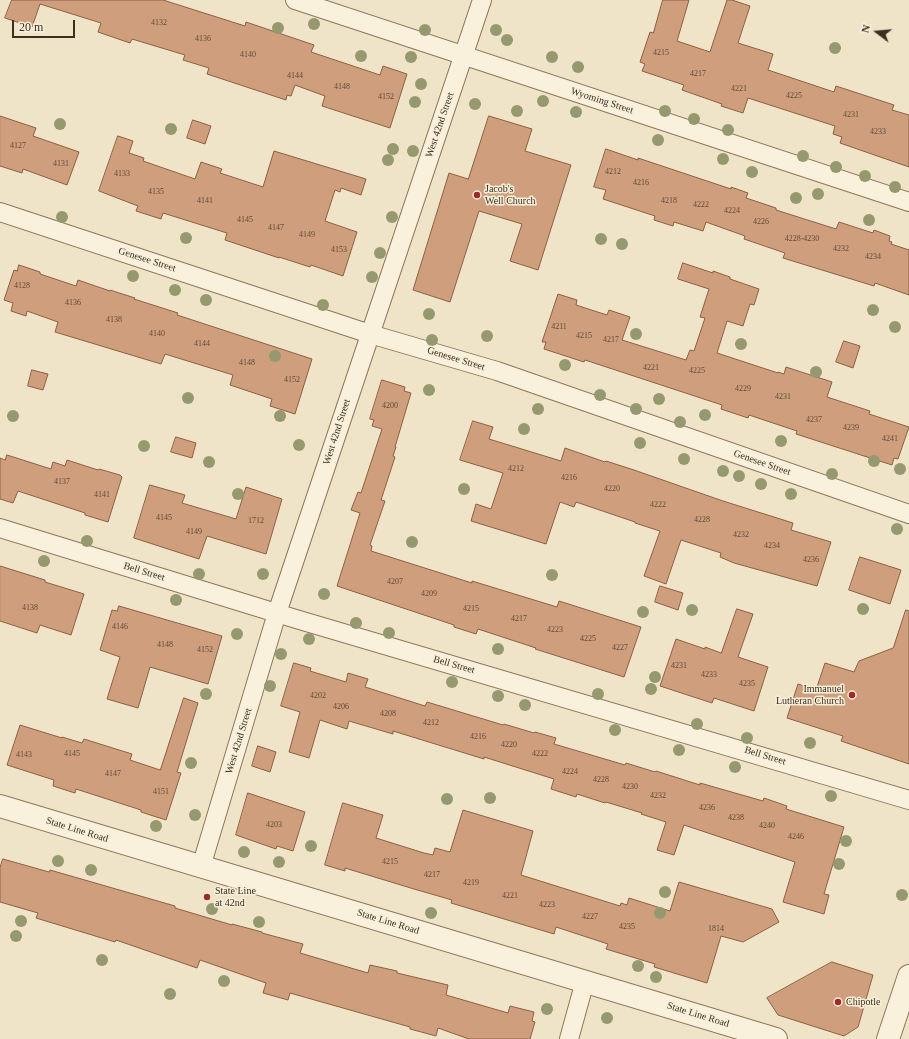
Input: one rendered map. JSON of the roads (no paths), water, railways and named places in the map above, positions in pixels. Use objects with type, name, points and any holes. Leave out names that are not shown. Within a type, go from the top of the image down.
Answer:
[{"type":"street","name":"Wyoming Street","points":[[295,0],[909,202]]},
{"type":"street","name":"West 42nd Street","points":[[201,867],[278,613],[482,0]]},
{"type":"street","name":"Genesee Street","points":[[0,212],[370,334],[496,371],[909,514]]},
{"type":"street","name":"Bell Street","points":[[0,528],[278,613],[909,800]]},
{"type":"street","name":"State Line Road","points":[[0,806],[776,1039]]},
{"type":"street","points":[[888,1039],[909,976]]},
{"type":"street","points":[[569,1039],[585,981]]},
{"type":"place","name":"Jacob's Well Church","points":[[477,195]]},
{"type":"place","name":"Immanuel Lutheran Church","points":[[852,695]]},
{"type":"place","name":"State Line at 42nd","points":[[207,897]]},
{"type":"place","name":"Chipotle","points":[[838,1002]]}]
